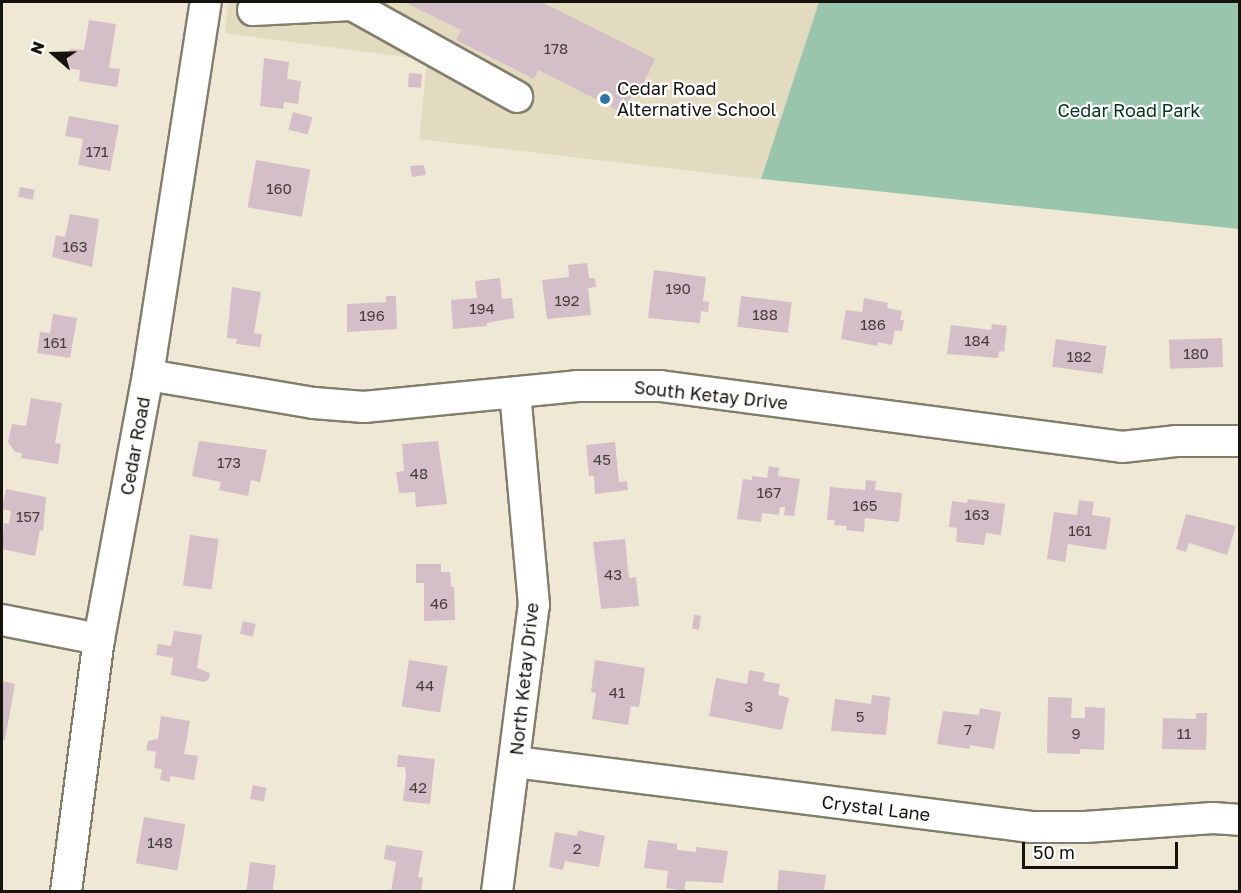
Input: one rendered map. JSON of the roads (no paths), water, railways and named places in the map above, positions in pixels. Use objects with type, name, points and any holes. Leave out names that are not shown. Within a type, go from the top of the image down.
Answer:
[{"type":"street","points":[[205,3],[254,6],[352,3],[517,97]]},
{"type":"street","name":"Cedar Road","points":[[66,891],[99,639],[148,375],[205,3]]},
{"type":"street","name":"South Ketay Drive","points":[[148,375],[314,403],[364,407],[515,394],[577,386],[660,386],[1122,447],[1176,441],[1239,441]]},
{"type":"street","name":"North Ketay Drive","points":[[497,891],[534,605],[515,394]]},
{"type":"street","points":[[2,620],[99,639]]},
{"type":"street","name":"Crystal Lane","points":[[515,762],[1031,827],[1085,827],[1213,818],[1239,820]]},
{"type":"place","name":"Cedar Road Alternative School","points":[[605,99]]},
{"type":"park label","name":"Cedar Road Park","points":[[1129,110]]}]
